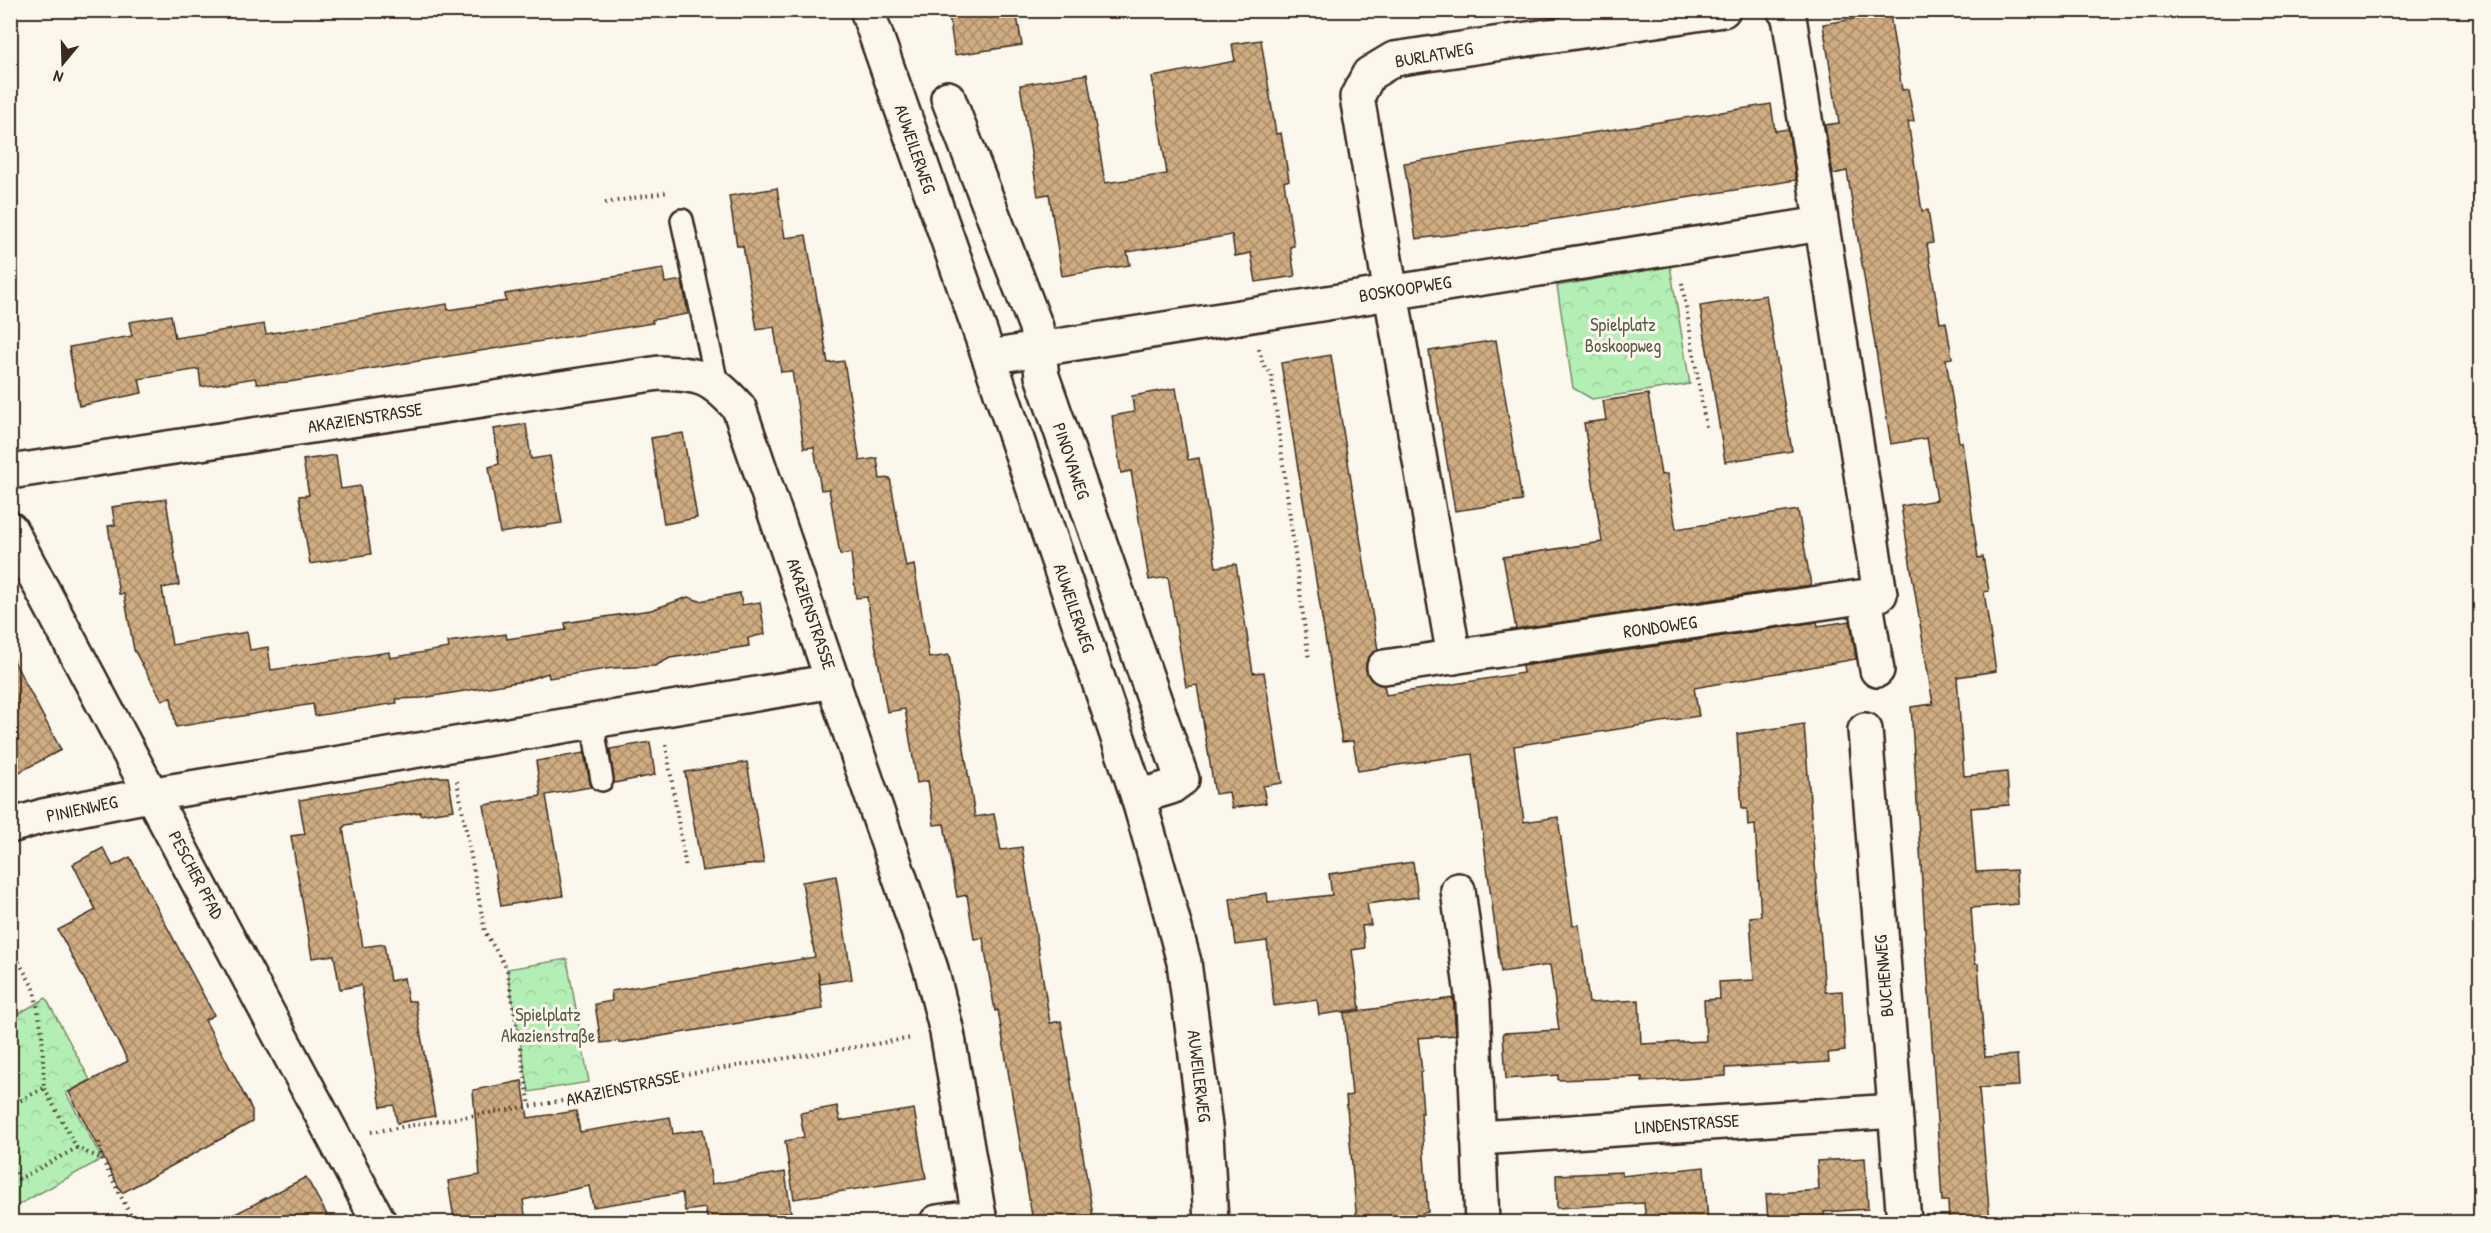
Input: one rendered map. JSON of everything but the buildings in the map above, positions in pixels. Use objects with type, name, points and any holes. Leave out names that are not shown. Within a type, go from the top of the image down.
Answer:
[{"type":"street","name":"AUWEILERWEG","points":[[867,10],[989,357],[1138,797],[1184,962],[1206,1134],[1211,1222]]},
{"type":"street","name":"BURLATWEG","points":[[1391,291],[1357,97],[1369,74],[1394,59],[1723,10]]},
{"type":"street","points":[[1784,10],[1789,17],[1880,594],[1865,597],[1877,669]]},
{"type":"street","name":"PINOVAWEG","points":[[948,98],[1036,327],[1042,376],[1182,779],[1171,788],[1138,797]]},
{"type":"street","name":"BOSKOOPWEG","points":[[989,357],[1821,224]]},
{"type":"street","points":[[1391,291],[1454,657]]},
{"type":"street","name":"AKAZIENSTRASSE","points":[[10,472],[659,373],[689,373],[717,384],[739,408],[931,969],[947,1032],[979,1219],[937,1222]]},
{"type":"street","name":"PESCHER PFAD","points":[[10,529],[154,794],[379,1222]]},
{"type":"street","name":"RONDOWEG","points":[[1384,667],[1865,597]]},
{"type":"street","name":"AKAZIENSTRASSE","points":[[154,794],[834,681]]},
{"type":"street","name":"BUCHENWEG","points":[[1865,730],[1904,1222]]},
{"type":"street","name":"PINIENWEG","points":[[10,826],[43,816],[154,794]]},
{"type":"street","points":[[1458,890],[1473,1003],[1482,1222]]},
{"type":"street","name":"LINDENSTRASSE","points":[[1478,1138],[1895,1111]]},
{"type":"lane","points":[[682,220],[717,384]]},
{"type":"lane","points":[[592,721],[602,780]]},
{"type":"path","points":[[605,203],[677,190]]},
{"type":"path","points":[[1676,247],[1707,427]]},
{"type":"path","points":[[1253,313],[1263,365],[1271,374],[1309,660]]},
{"type":"path","points":[[661,710],[686,869]]},
{"type":"path","points":[[451,745],[485,932],[507,969],[530,1106]]},
{"type":"path","points":[[10,946],[34,989],[42,1032],[44,1088],[77,1148],[102,1159]]},
{"type":"path","name":"AKAZIENSTRASSE","points":[[334,1138],[598,1095],[612,1086],[947,1032]]},
{"type":"path","points":[[10,1106],[44,1088]]},
{"type":"path","points":[[99,1142],[102,1159],[134,1222]]},
{"type":"path","points":[[10,1162],[19,1179],[77,1148]]},
{"type":"green space","name":"Spielplatz Boskoopweg","points":[[1670,266],[1690,384],[1592,399],[1573,388],[1557,286]]},
{"type":"green space","name":"Spielplatz Akazienstraße","points":[[567,959],[589,1082],[529,1092],[507,969]]},
{"type":"green space","points":[[46,998],[90,1080],[66,1093],[102,1159],[11,1209],[11,1018]]}]
